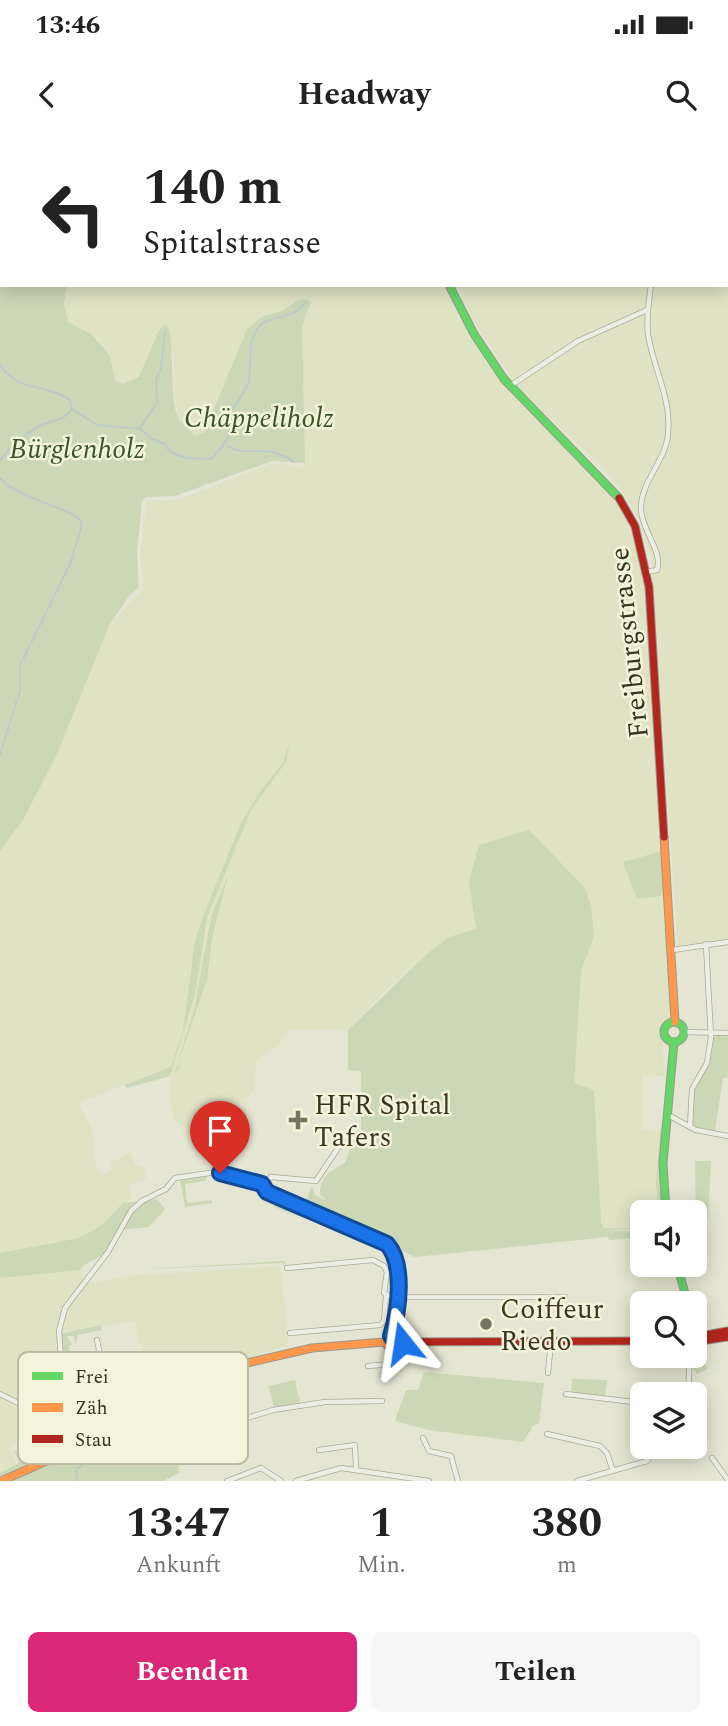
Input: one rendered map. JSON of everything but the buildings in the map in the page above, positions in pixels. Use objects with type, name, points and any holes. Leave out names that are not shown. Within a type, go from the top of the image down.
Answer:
[{"type":"main road","name":"Freiburgstrasse","points":[[450,287],[475,337],[510,386],[618,494],[636,528],[647,572],[673,950],[675,1022],[667,1026],[664,1032],[668,1040],[674,1042],[663,1163],[665,1200]]},
{"type":"main road","points":[[674,1042],[682,1038],[684,1032],[680,1024],[675,1022]]},
{"type":"main road","points":[[707,1336],[728,1330],[728,1337],[707,1338]]},
{"type":"main road","points":[[248,1364],[312,1348],[384,1342],[386,1347],[393,1342],[630,1341]]},
{"type":"main road","points":[[1,1481],[40,1464]]},
{"type":"street","points":[[647,572],[657,570],[660,560],[643,521],[641,504],[666,447],[669,424],[666,400],[648,334],[647,310],[651,287]]},
{"type":"street","points":[[510,386],[578,341],[647,310]]},
{"type":"street","points":[[673,950],[728,942]]},
{"type":"street","points":[[690,1127],[692,1088],[707,1063],[711,1032],[706,944]]},
{"type":"street","points":[[684,1032],[728,1033]]},
{"type":"street","points":[[667,1115],[690,1127],[728,1136]]},
{"type":"street","points":[[262,1184],[271,1177],[316,1181],[342,1142]]},
{"type":"street","points":[[61,1352],[59,1331],[62,1314],[108,1252],[131,1211],[142,1200],[166,1189],[175,1178],[216,1172],[262,1184],[267,1192],[387,1244],[397,1263],[393,1342],[397,1357],[392,1364],[369,1366]]},
{"type":"street","points":[[287,1268],[373,1260],[384,1266],[387,1272],[384,1321],[380,1325],[290,1332]]},
{"type":"street","points":[[386,1296],[565,1297]]},
{"type":"street","points":[[97,1340],[99,1352]]},
{"type":"street","points":[[548,1373],[551,1342]]},
{"type":"street","points":[[0,1394],[18,1403]]},
{"type":"street","points":[[566,1394],[630,1402]]},
{"type":"street","points":[[248,1416],[280,1408],[324,1402],[382,1401]]},
{"type":"street","points":[[547,1434],[600,1446],[607,1453],[613,1471]]},
{"type":"street","points":[[423,1438],[429,1451],[451,1456],[458,1481]]},
{"type":"street","points":[[319,1450],[355,1445],[356,1469]]},
{"type":"street","points":[[712,1458],[728,1480]]},
{"type":"street","points":[[577,1481],[649,1459]]},
{"type":"street","points":[[227,1481],[261,1468],[281,1481]]},
{"type":"street","points":[[296,1481],[319,1472],[356,1469],[429,1481]]},
{"type":"green space","name":"Bürglenholz","points":[[0,287],[67,287],[64,303],[68,322],[91,334],[110,355],[115,381],[123,384],[139,377],[159,330],[163,325],[168,326],[176,411],[179,419],[194,435],[204,433],[247,329],[263,316],[282,311],[298,300],[307,299],[311,303],[302,326],[305,463],[272,461],[175,496],[146,497],[142,501],[137,553],[139,587],[129,596],[109,626],[57,754],[23,820],[0,851]]},
{"type":"green space","points":[[67,287],[443,287],[490,369],[526,408],[613,492],[633,525],[646,583],[671,1013],[662,1028],[664,1076],[642,1075],[642,1130],[660,1131],[656,1186],[658,1200],[630,1200],[630,1229],[604,1228],[601,1222],[594,1091],[574,1084],[581,971],[594,936],[469,881],[476,929],[449,937],[387,989],[348,1030],[289,1030],[278,1046],[256,1061],[254,1091],[235,1105],[231,1174],[223,1167],[218,1145],[174,1121],[170,1098],[171,1068],[165,1069],[78,1103],[92,1129],[94,1161],[102,1175],[113,1170],[110,1163],[130,1153],[135,1164],[144,1168],[146,1179],[128,1186],[132,1198],[102,1225],[79,1238],[0,1253],[0,851],[23,820],[57,754],[109,626],[144,588],[140,556],[147,501],[177,500],[273,463],[305,468],[302,326],[310,308],[298,300],[282,311],[263,316],[247,329],[204,433],[194,435],[178,417],[173,385],[174,355],[159,330],[139,377],[123,384],[115,381],[110,354],[91,335],[68,322],[64,303]]},
{"type":"green space","points":[[457,287],[728,287],[728,940],[678,948],[653,576],[651,557],[640,522],[623,492],[606,471],[518,388],[472,318]]},
{"type":"green space","points":[[290,743],[286,762],[251,810],[207,918],[195,994],[170,1076],[127,1088],[125,1085],[171,1067],[183,1031],[195,941],[203,916],[241,823],[282,764]]},
{"type":"green space","points":[[529,830],[585,888],[591,906],[594,936],[581,971],[574,1083],[594,1090],[601,1222],[604,1228],[630,1229],[605,1230],[630,1231],[630,1239],[609,1240],[608,1237],[415,1257],[305,1203],[312,1186],[315,1195],[327,1201],[320,1195],[324,1179],[345,1163],[355,1136],[361,1136],[361,1071],[348,1070],[348,1030],[427,954],[449,937],[476,929],[469,881],[479,845]]},
{"type":"green space","points":[[662,851],[665,891],[661,896],[637,899],[623,862]]},
{"type":"green space","points":[[228,875],[212,938],[207,980],[177,1066],[182,1067],[175,1072],[195,1006],[211,917]]},
{"type":"green space","points":[[718,1034],[728,1035],[728,1073],[727,1078],[723,1078],[715,1131],[696,1128],[691,1124],[694,1091],[708,1066],[713,1039]]},
{"type":"green space","points":[[660,1127],[663,1131],[664,1200],[658,1200],[656,1186]]},
{"type":"green space","points":[[695,1161],[711,1161],[708,1218],[707,1200],[696,1200]]},
{"type":"green space","points":[[208,1175],[205,1181],[185,1184],[187,1203],[212,1200],[212,1203],[185,1207],[180,1180]]},
{"type":"green space","points":[[258,1188],[317,1219],[311,1220],[288,1213],[272,1205],[261,1195]]},
{"type":"green space","points":[[157,1199],[165,1209],[149,1227],[119,1230],[108,1248],[80,1270],[0,1278],[0,1253],[79,1238],[102,1225],[123,1203]]},
{"type":"green space","points":[[285,1261],[286,1266],[282,1263],[128,1270]]},
{"type":"green space","points":[[280,1266],[289,1345],[248,1357],[248,1352],[142,1352],[135,1321],[57,1334],[59,1352],[18,1352],[18,1438],[10,1449],[18,1466],[0,1473],[0,1278],[80,1270],[85,1284],[126,1276]]},
{"type":"green space","points":[[101,1325],[102,1330],[78,1335],[75,1344],[74,1336],[67,1336],[72,1344],[69,1346],[70,1352],[62,1352],[60,1334]]},
{"type":"green space","points":[[693,1368],[708,1369],[697,1374]]},
{"type":"green space","points":[[424,1372],[544,1383],[539,1423],[533,1426],[523,1442],[429,1430],[395,1421],[406,1390],[418,1390]]},
{"type":"green space","points":[[572,1379],[607,1380],[605,1396],[571,1393]]},
{"type":"green space","points":[[295,1380],[300,1402],[274,1407],[269,1386]]},
{"type":"green space","points":[[18,1464],[32,1464],[0,1478],[0,1473]]},
{"type":"green space","points":[[52,1464],[178,1464],[179,1473],[163,1481],[9,1481]]},
{"type":"waterway","points":[[72,409],[97,425],[141,429],[152,439],[165,444],[170,452],[186,458],[211,459],[227,439],[230,414],[249,383],[251,344],[256,330],[264,322],[296,312],[305,303]]},
{"type":"waterway","points":[[140,428],[157,403],[156,380],[161,368],[165,332]]},
{"type":"waterway","points":[[0,364],[7,373],[23,384],[52,391],[70,400],[72,409],[65,416],[27,434],[0,461]]},
{"type":"waterway","points":[[227,446],[242,451],[275,453],[294,462]]},
{"type":"waterway","points":[[0,478],[21,493],[70,513],[82,524],[71,562],[20,665],[20,691],[0,754]]},
{"type":"waterway","points":[[78,1468],[83,1464]]},
{"type":"waterway","points":[[76,1470],[77,1481]]},
{"type":"traffic: fast","points":[[450,287],[474,334],[504,379],[619,498]]},
{"type":"traffic: fast","points":[[674,1022],[681,1025],[684,1032],[681,1039],[674,1042],[667,1039],[664,1032],[667,1025],[674,1022]]},
{"type":"traffic: fast","points":[[665,1200],[663,1163],[674,1042]]},
{"type":"traffic: fast","points":[[680,1277],[684,1291]]},
{"type":"traffic: slow","points":[[664,837],[675,1022]]},
{"type":"traffic: slow","points":[[389,1336],[396,1342],[390,1348],[384,1342],[389,1336]]},
{"type":"traffic: slow","points":[[248,1363],[312,1348],[384,1342]]},
{"type":"traffic: slow","points":[[1,1481],[40,1464]]},
{"type":"traffic: jam","points":[[619,498],[635,526],[649,587],[664,837]]},
{"type":"traffic: jam","points":[[707,1335],[727,1331]]},
{"type":"traffic: jam","points":[[707,1340],[728,1337]]},
{"type":"traffic: jam","points":[[396,1342],[630,1341]]},
{"type":"place","name":"HFR Spital Tafers","points":[[298,1120]]},
{"type":"place","name":"Coiffeur Riedo","points":[[486,1324]]},
{"type":"route","points":[[220,1173],[262,1184],[267,1192],[387,1244],[397,1263],[396,1319],[391,1336],[396,1342],[403,1343]]},
{"type":"park label","name":"Chäppeliholz","points":[[259,417]]}]
